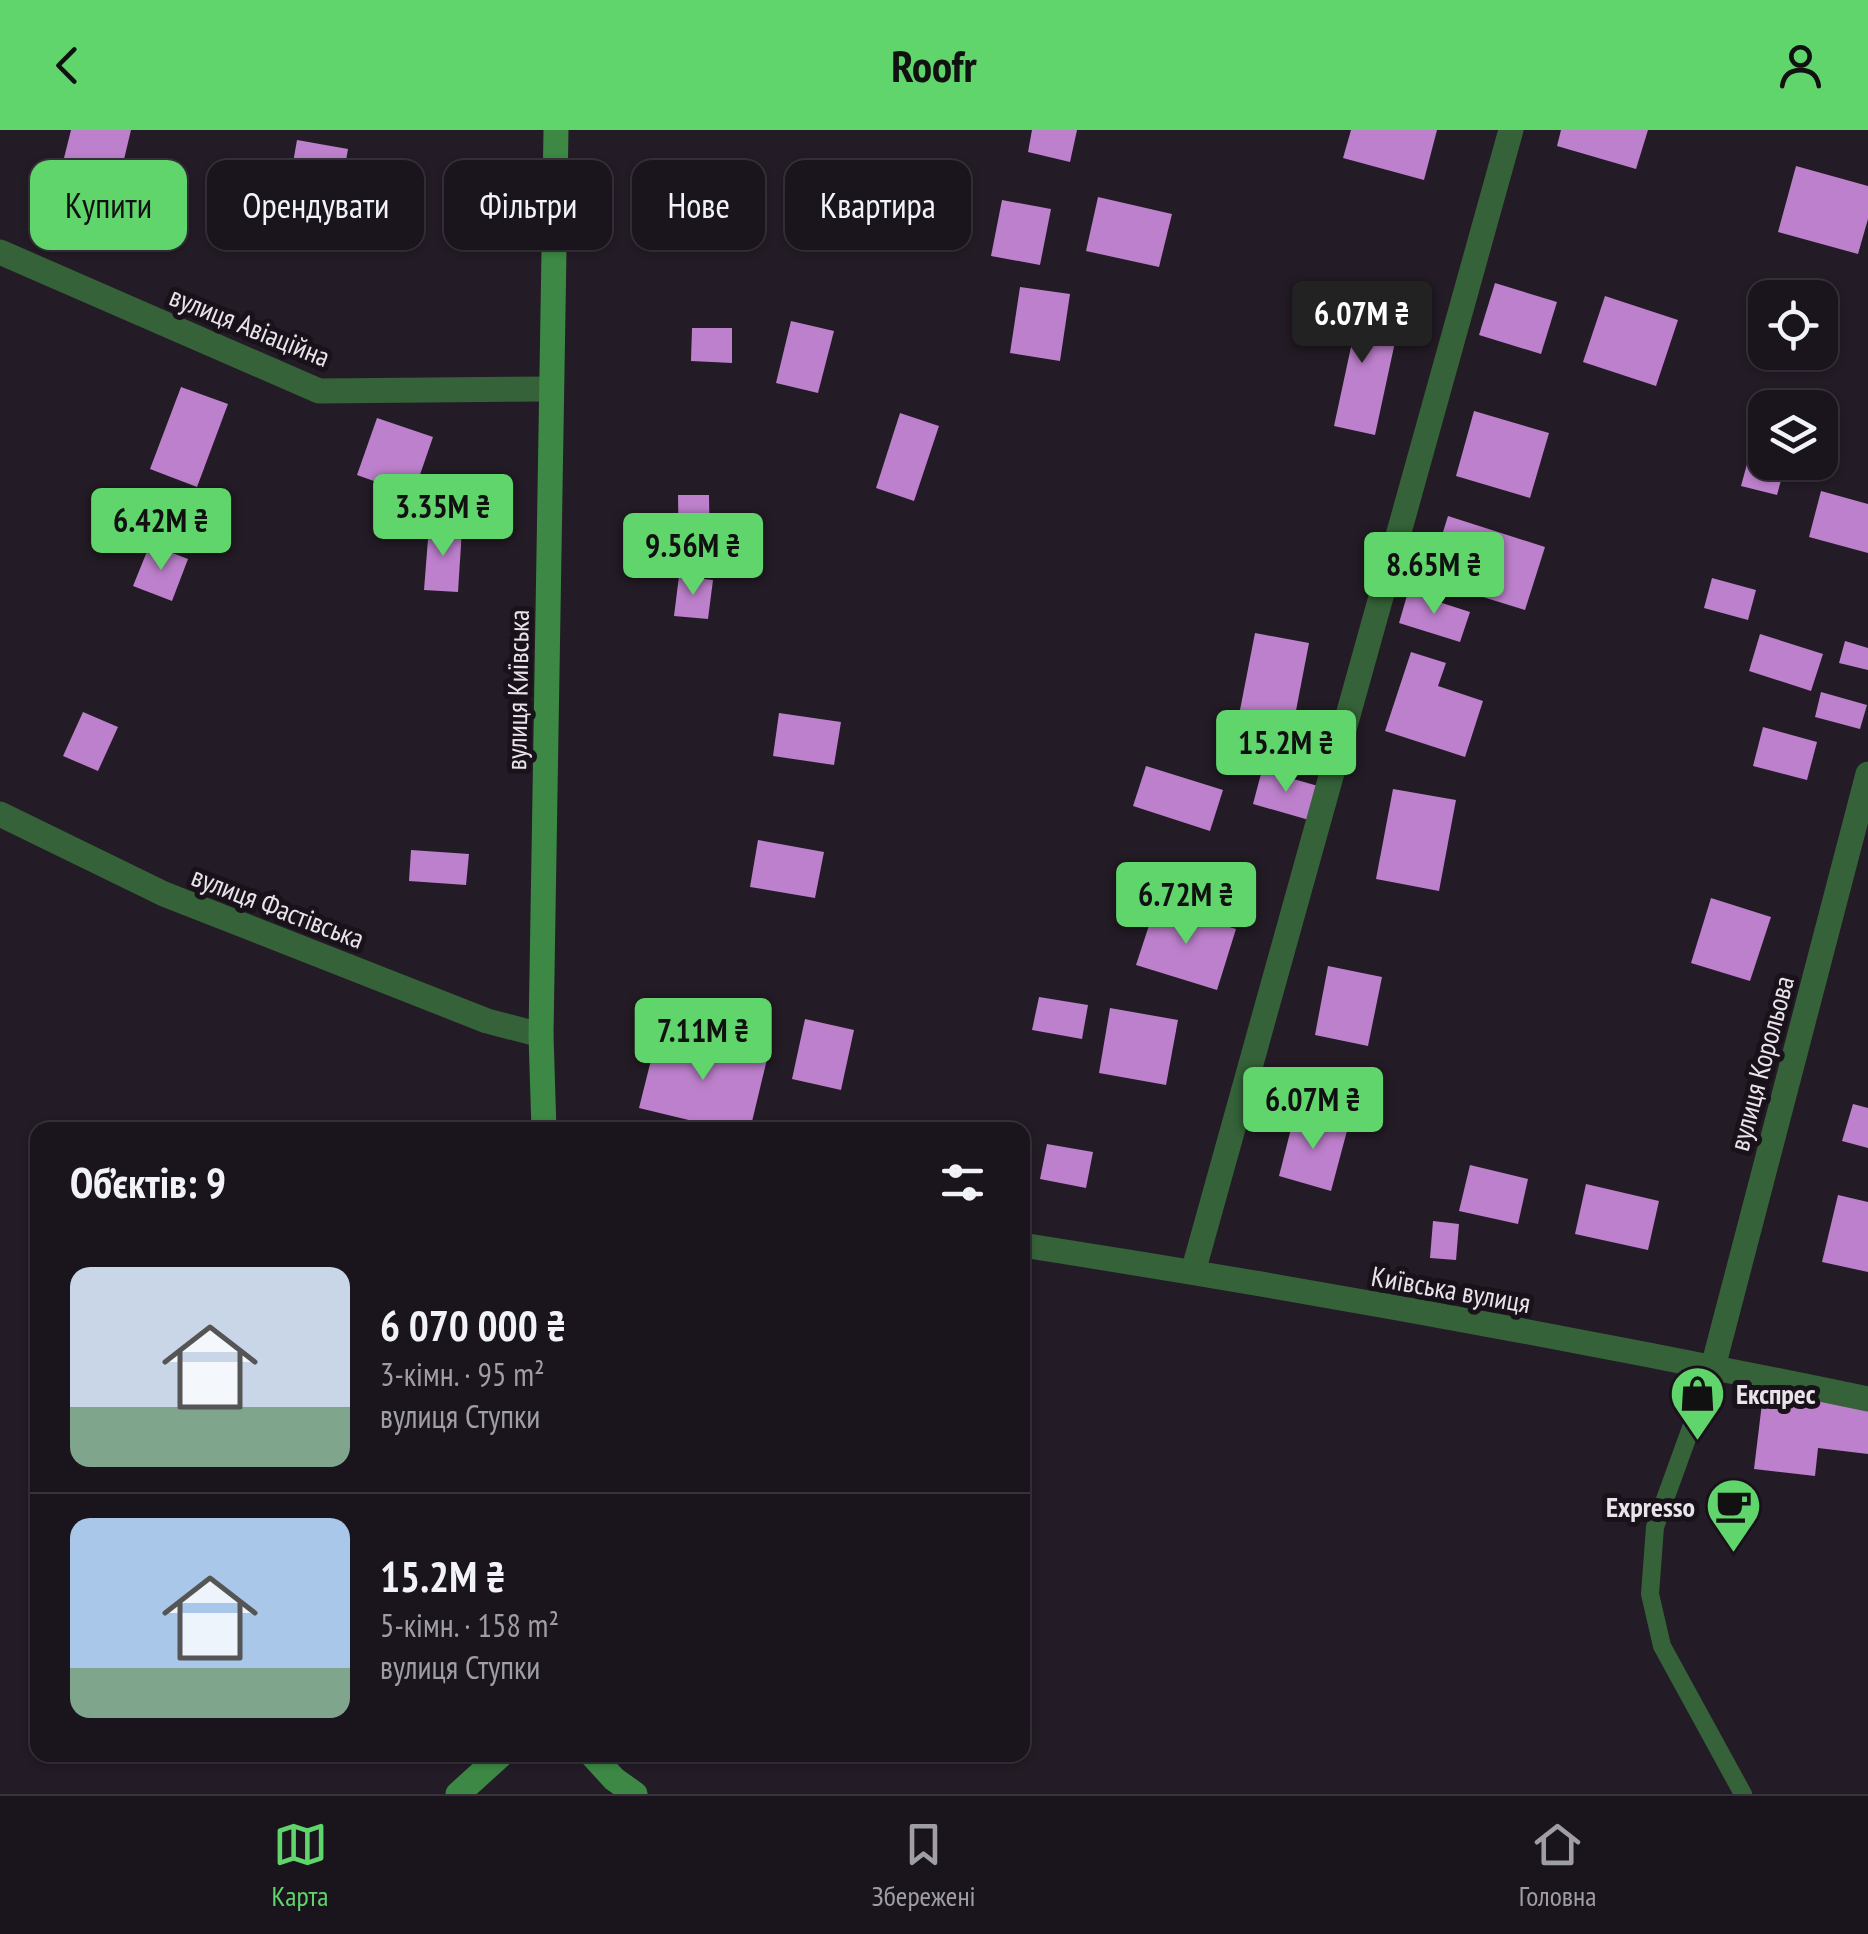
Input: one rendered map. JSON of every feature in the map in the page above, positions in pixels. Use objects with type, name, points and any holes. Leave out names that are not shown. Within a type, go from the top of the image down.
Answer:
[{"type":"street","name":"вулиця Київська","points":[[544,1122],[541,1035],[556,130]]},
{"type":"street","points":[[1193,1272],[1511,130]]},
{"type":"street","name":"вулиця Авіаційна","points":[[0,252],[319,391],[551,389]]},
{"type":"street","name":"вулиця Корольова","points":[[1713,1367],[1868,774]]},
{"type":"street","name":"вулиця Фастівська","points":[[0,814],[164,894],[487,1021],[541,1035]]},
{"type":"street","name":"Київська вулиця","points":[[1030,1246],[1193,1272],[1713,1367],[1868,1400]]},
{"type":"street","points":[[458,1794],[493,1762]]},
{"type":"street","points":[[598,1762],[634,1794]]},
{"type":"lane","points":[[1713,1367],[1655,1527],[1650,1594],[1662,1646],[1743,1794]]},
{"type":"building","points":[[71,130],[131,130],[124,160],[64,158]]},
{"type":"building","points":[[1032,130],[1077,130],[1070,162],[1028,152]]},
{"type":"building","points":[[1351,130],[1437,130],[1424,180],[1343,158]]},
{"type":"building","points":[[1561,130],[1648,130],[1636,169],[1557,146]]},
{"type":"building","points":[[297,140],[348,149],[346,160],[294,160]]},
{"type":"building","points":[[1796,166],[1868,186],[1868,219],[1858,254],[1778,232]]},
{"type":"building","points":[[1098,197],[1172,214],[1159,267],[1086,251]]},
{"type":"building","points":[[1002,200],[1051,209],[1040,265],[991,256]]},
{"type":"building","points":[[1495,283],[1557,302],[1541,354],[1479,335]]},
{"type":"building","points":[[1020,287],[1070,294],[1060,361],[1010,353]]},
{"type":"building","points":[[1605,296],[1678,320],[1656,386],[1583,362]]},
{"type":"building","points":[[1328,302],[1386,313],[1381,339],[1395,342],[1375,435],[1334,426],[1354,333],[1324,328]]},
{"type":"building","points":[[791,321],[834,331],[818,393],[776,383]]},
{"type":"building","points":[[692,328],[732,328],[732,363],[691,361]]},
{"type":"building","points":[[181,387],[228,404],[197,487],[150,469]]},
{"type":"building","points":[[1474,411],[1549,433],[1530,498],[1456,476]]},
{"type":"building","points":[[900,413],[939,426],[914,501],[876,488]]},
{"type":"building","points":[[377,418],[433,437],[413,495],[357,475]]},
{"type":"building","points":[[1748,460],[1748,480],[1781,480],[1777,495],[1741,486]]},
{"type":"building","points":[[1821,491],[1868,504],[1868,553],[1809,537]]},
{"type":"building","points":[[678,495],[709,495],[710,556],[679,556]]},
{"type":"building","points":[[1448,516],[1545,547],[1525,610],[1428,580]]},
{"type":"building","points":[[429,526],[462,529],[458,592],[424,590]]},
{"type":"building","points":[[150,544],[188,559],[172,601],[133,586]]},
{"type":"building","points":[[679,576],[713,580],[708,619],[674,616]]},
{"type":"building","points":[[1712,578],[1756,590],[1748,620],[1704,608]]},
{"type":"building","points":[[1408,592],[1470,612],[1460,642],[1399,623]]},
{"type":"building","points":[[1255,633],[1309,643],[1294,721],[1240,710]]},
{"type":"building","points":[[1760,634],[1823,654],[1811,691],[1749,671]]},
{"type":"building","points":[[1845,641],[1868,648],[1868,670],[1839,663]]},
{"type":"building","points":[[1411,652],[1446,663],[1438,686],[1483,701],[1465,757],[1385,731]]},
{"type":"building","points":[[1821,692],[1867,705],[1860,729],[1815,717]]},
{"type":"building","points":[[83,712],[118,727],[98,771],[63,756]]},
{"type":"building","points":[[779,713],[841,722],[834,765],[773,756]]},
{"type":"building","points":[[1763,727],[1817,742],[1807,780],[1753,766]]},
{"type":"building","points":[[1146,766],[1223,790],[1210,831],[1133,806]]},
{"type":"building","points":[[1262,770],[1318,786],[1309,820],[1253,804]]},
{"type":"building","points":[[1393,789],[1456,800],[1439,891],[1376,879]]},
{"type":"building","points":[[758,840],[824,852],[815,898],[750,887]]},
{"type":"building","points":[[411,850],[469,854],[466,885],[409,881]]},
{"type":"building","points":[[1711,898],[1771,917],[1750,981],[1691,963]]},
{"type":"building","points":[[1156,904],[1236,929],[1217,990],[1136,965]]},
{"type":"building","points":[[1328,966],[1382,977],[1368,1046],[1315,1035]]},
{"type":"building","points":[[1039,997],[1088,1005],[1082,1039],[1032,1030]]},
{"type":"building","points":[[1110,1008],[1178,1020],[1166,1085],[1099,1073]]},
{"type":"building","points":[[805,1019],[854,1030],[841,1090],[792,1079]]},
{"type":"building","points":[[658,1032],[767,1059],[752,1122],[697,1122],[639,1108]]},
{"type":"building","points":[[1853,1104],[1868,1108],[1868,1148],[1842,1141]]},
{"type":"building","points":[[1295,1113],[1348,1127],[1331,1191],[1279,1176]]},
{"type":"building","points":[[1047,1144],[1093,1152],[1086,1188],[1040,1179]]},
{"type":"building","points":[[1470,1165],[1528,1179],[1518,1224],[1459,1211]]},
{"type":"building","points":[[1586,1184],[1659,1201],[1648,1250],[1575,1234]]},
{"type":"building","points":[[1838,1195],[1868,1202],[1868,1272],[1822,1262]]},
{"type":"building","points":[[1433,1221],[1459,1224],[1456,1260],[1430,1258]]},
{"type":"building","points":[[1763,1395],[1868,1407],[1868,1454],[1818,1448],[1815,1476],[1754,1469]]},
{"type":"place","name":"Експрес","points":[[1697,1442]]},
{"type":"place","name":"Expresso","points":[[1734,1555]]}]
